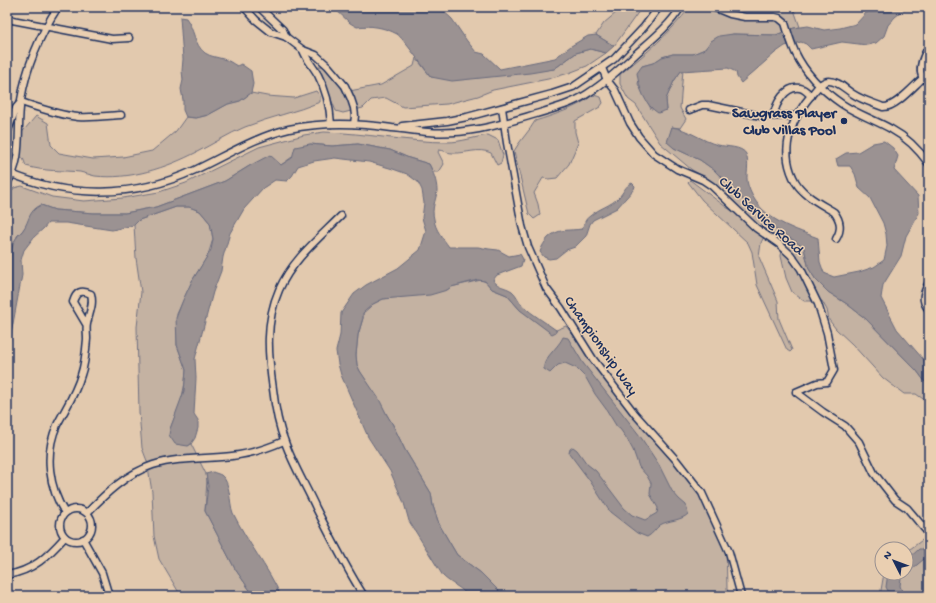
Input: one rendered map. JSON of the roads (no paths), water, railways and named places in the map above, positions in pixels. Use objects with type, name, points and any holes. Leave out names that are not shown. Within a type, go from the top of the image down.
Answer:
[{"type":"street","points":[[7,184],[18,151],[21,102],[29,68],[46,26],[58,7]]},
{"type":"street","points":[[244,7],[256,20],[271,32],[286,37],[303,50],[316,55],[328,66],[345,86],[354,108],[354,124]]},
{"type":"street","points":[[259,7],[283,30],[286,37]]},
{"type":"street","points":[[392,128],[447,121],[502,108],[573,87],[614,59],[644,27],[659,7]]},
{"type":"street","points":[[10,173],[44,186],[78,192],[112,192],[133,190],[153,186],[180,177],[239,147],[274,133],[308,126],[354,124],[428,132],[465,132],[504,124],[559,107],[586,95],[607,80],[656,37],[674,18],[681,7]]},
{"type":"street","points":[[713,7],[730,14],[745,17],[779,18],[785,23],[793,47],[803,66],[820,85],[843,104],[900,134],[918,150],[929,164]]},
{"type":"street","points":[[7,19],[112,39],[129,38]]},
{"type":"street","points":[[923,78],[920,71],[925,53],[929,46]]},
{"type":"street","points":[[303,50],[321,81],[329,105],[331,124]]},
{"type":"street","name":"Club Service Road","points":[[602,68],[607,80],[615,90],[630,123],[639,137],[654,154],[677,169],[703,180],[712,186],[756,228],[788,251],[798,264],[818,304],[826,329],[834,370],[827,382],[817,383],[796,392],[845,426],[858,442],[874,473],[895,500],[907,508],[929,534]]},
{"type":"street","points":[[836,239],[840,232],[837,216],[834,212],[800,189],[790,169],[788,142],[790,129],[797,116],[820,85],[826,81],[834,82],[860,98],[883,108],[887,108],[897,103],[929,73]]},
{"type":"street","points":[[774,116],[780,99],[790,90],[799,88],[804,89],[811,96]]},
{"type":"street","points":[[21,102],[69,116],[97,118],[121,115]]},
{"type":"street","points":[[7,133],[16,108],[21,102]]},
{"type":"street","points":[[689,110],[702,105],[708,105],[761,116],[797,116]]},
{"type":"street","name":"Championship Way","points":[[502,108],[522,226],[528,247],[546,288],[561,308],[593,359],[635,414],[677,461],[702,493],[729,552],[741,596]]},
{"type":"street","points":[[341,216],[304,252],[286,277],[273,307],[269,333],[269,359],[278,419],[284,441],[342,559],[364,596]]},
{"type":"street","points":[[929,282],[923,297],[929,310]]},
{"type":"street","points":[[65,513],[58,503],[53,489],[50,455],[54,434],[75,390],[83,368],[87,337],[86,324],[93,301],[90,294],[85,291],[78,292],[74,297],[73,302],[86,324]]},
{"type":"street","points":[[87,513],[101,498],[118,484],[132,475],[153,465],[180,460],[244,454],[284,441]]},
{"type":"street","points":[[73,509],[78,509],[87,513],[91,518],[92,528],[90,532],[83,539],[74,541],[65,537],[60,527],[60,522],[65,513],[73,509]]},
{"type":"street","points":[[7,576],[25,571],[39,563],[50,554],[65,537]]},
{"type":"street","points":[[83,539],[102,573],[109,596]]},
{"type":"place","name":"Sawgrass Player Club Villas Pool","points":[[844,121]]}]
